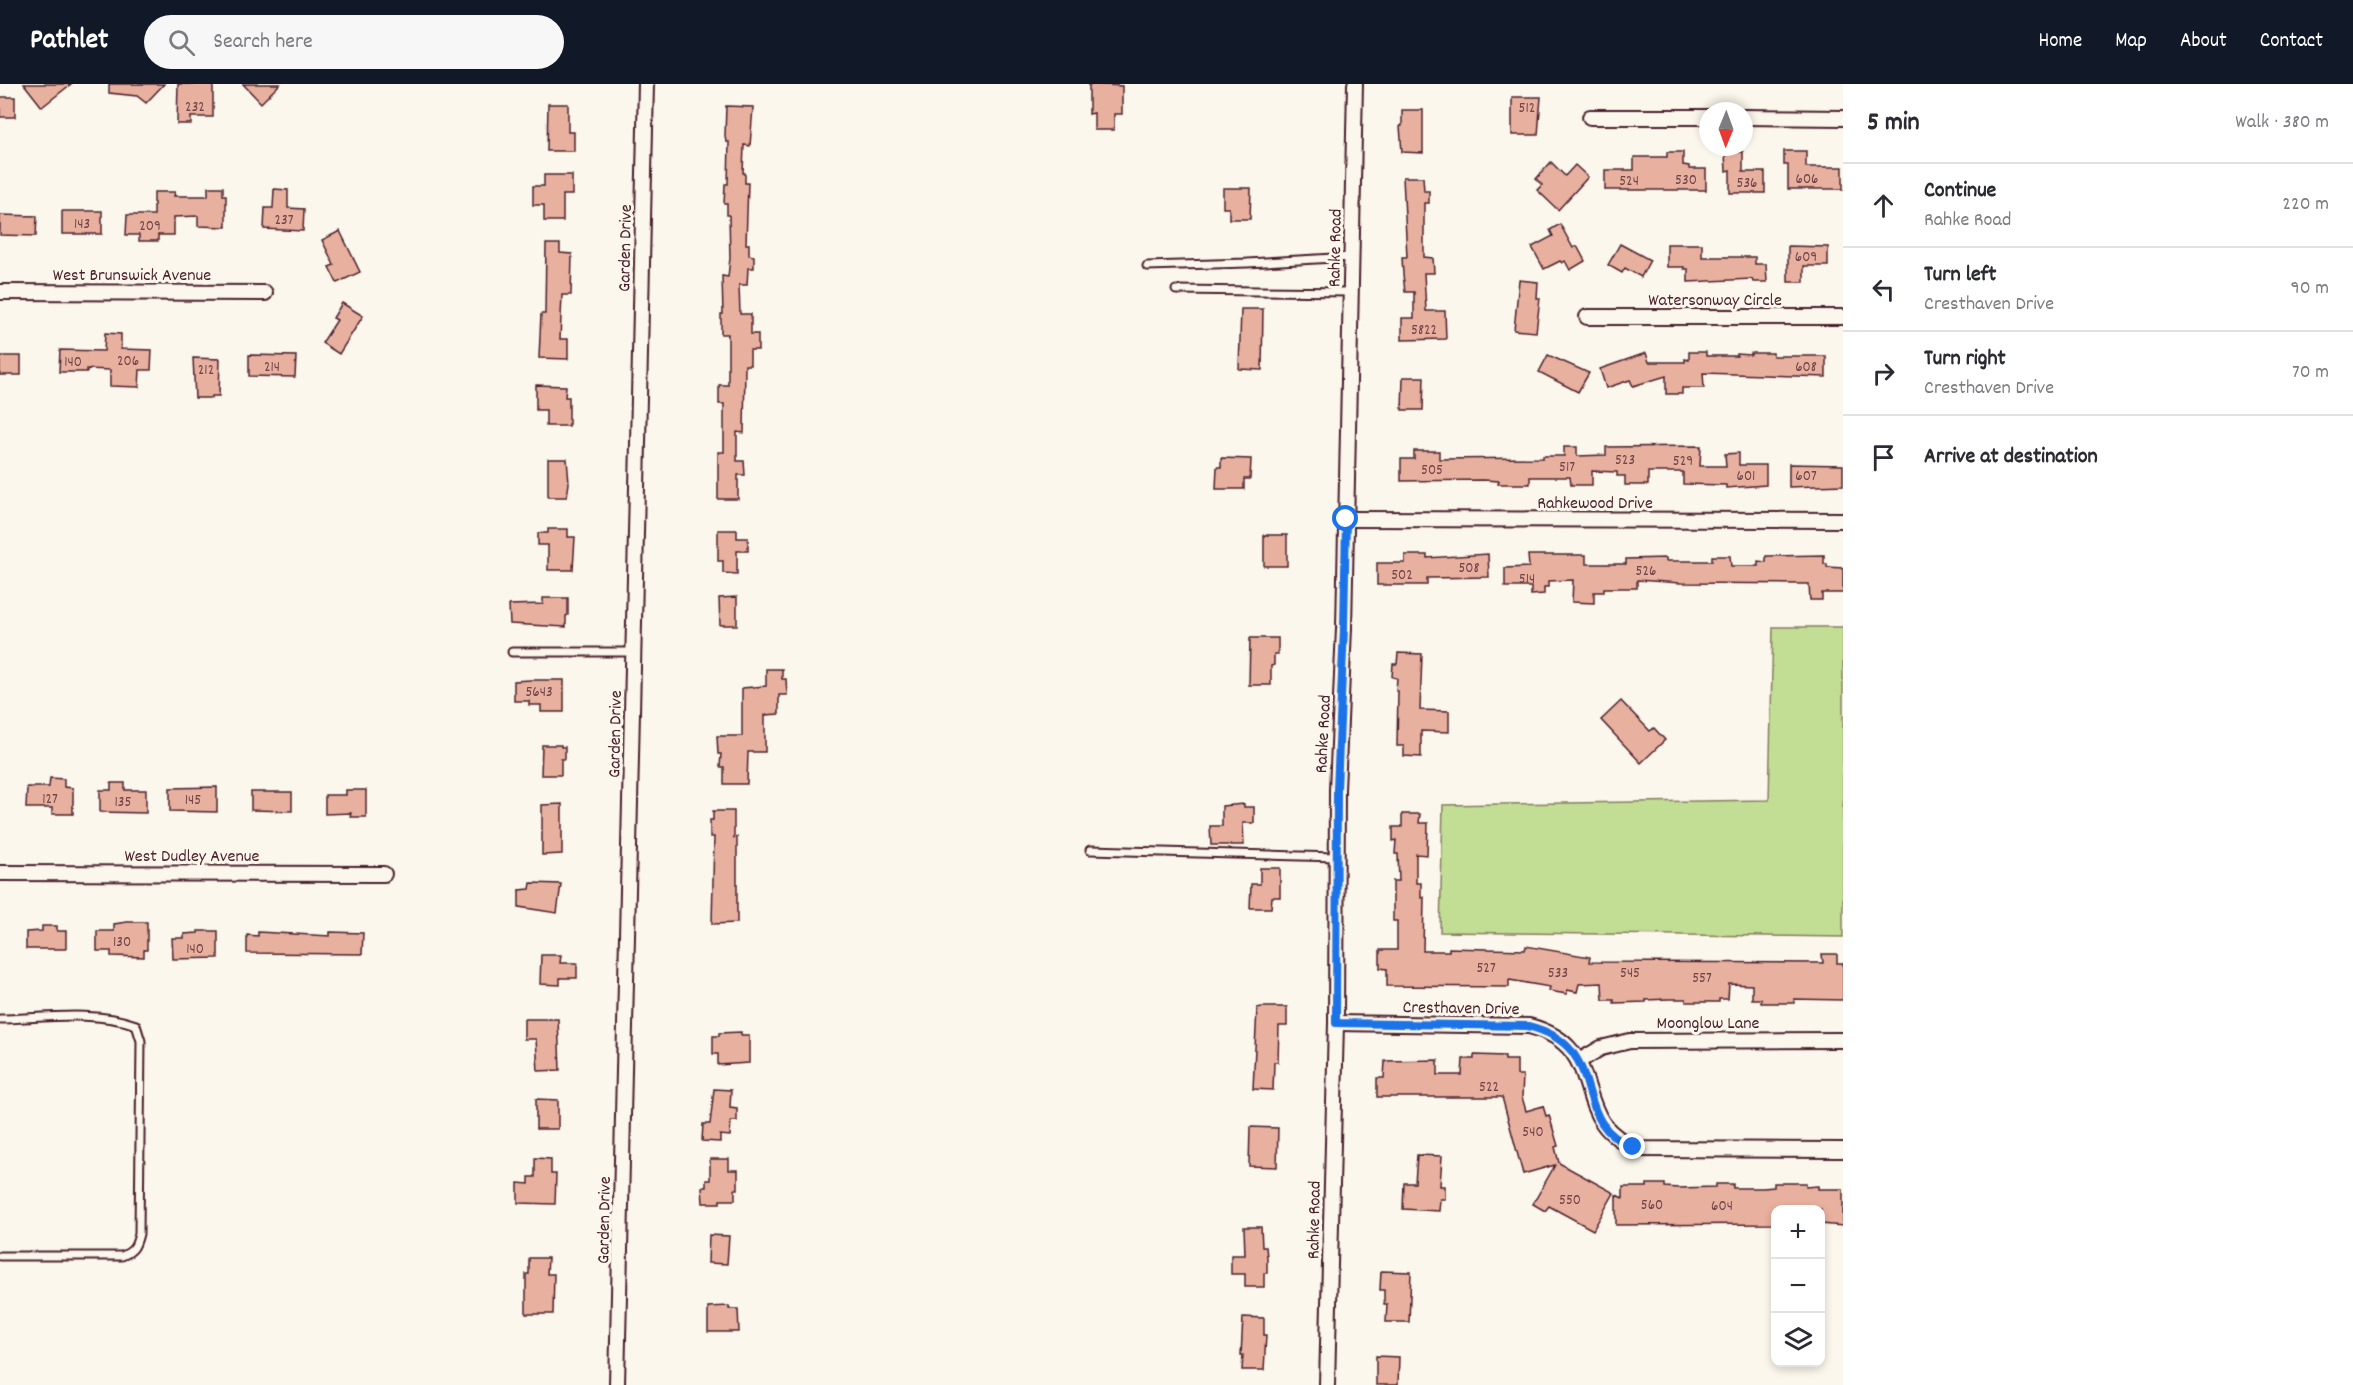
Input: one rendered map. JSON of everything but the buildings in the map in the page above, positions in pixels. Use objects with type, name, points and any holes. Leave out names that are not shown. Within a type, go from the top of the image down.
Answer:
[{"type":"street","name":"Garden Drive","points":[[617,1385],[646,84]]},
{"type":"street","name":"Rahke Road","points":[[1327,1385],[1355,84]]},
{"type":"street","points":[[1590,117],[1699,117]]},
{"type":"street","points":[[1753,117],[1843,118]]},
{"type":"street","name":"West Brunswick Avenue","points":[[0,292],[265,292]]},
{"type":"street","name":"Watersonway Circle","points":[[1587,317],[1843,317]]},
{"type":"street","name":"Rahkewood Drive","points":[[1346,519],[1843,520]]},
{"type":"street","name":"West Dudley Avenue","points":[[0,873],[384,874]]},
{"type":"street","name":"Cresthaven Drive","points":[[1336,1023],[1528,1026],[1544,1030],[1570,1048],[1579,1061],[1586,1077],[1593,1107],[1604,1126],[1626,1144],[1640,1149],[1843,1150]]},
{"type":"street","name":"Moonglow Lane","points":[[1579,1061],[1601,1048],[1630,1041],[1843,1040]]},
{"type":"lane","points":[[1147,266],[1352,257]]},
{"type":"lane","points":[[1176,290],[1351,292]]},
{"type":"lane","points":[[512,652],[633,652]]},
{"type":"lane","points":[[1090,850],[1337,857]]},
{"type":"lane","points":[[0,1019],[94,1017],[124,1021],[136,1025],[141,1041],[139,1234],[136,1246],[132,1252],[122,1256],[0,1256]]},
{"type":"green space","points":[[1773,627],[1843,627],[1843,937],[1440,932],[1443,805],[1769,800]]},
{"type":"route","points":[[1346,519],[1337,790],[1336,1023],[1528,1026],[1544,1030],[1564,1042],[1575,1054],[1583,1068],[1593,1107],[1604,1126],[1614,1136],[1633,1147]]}]
